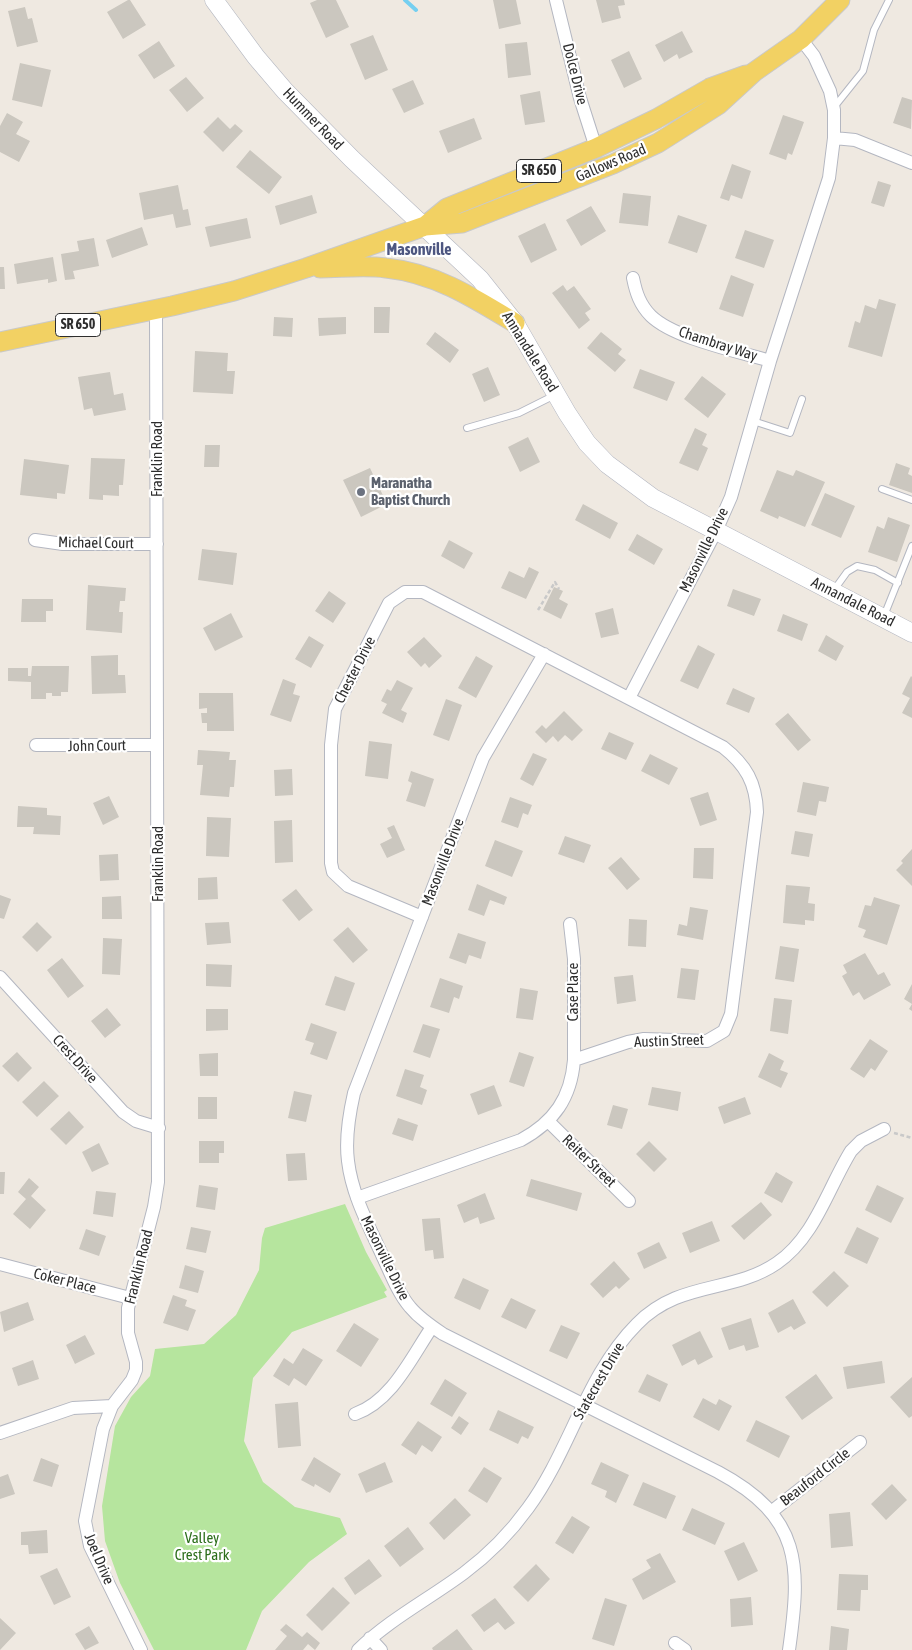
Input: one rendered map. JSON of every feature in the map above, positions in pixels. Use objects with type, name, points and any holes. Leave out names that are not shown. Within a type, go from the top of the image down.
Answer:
[{"type":"main road","name":"Hummer Road","points":[[214,0],[256,57],[286,92],[352,159],[426,226]]},
{"type":"main road","name":"Gallows Road","points":[[426,226],[462,223],[658,143],[718,105],[754,72],[801,39],[840,0]]},
{"type":"main road","name":"Gallows Road","points":[[426,226],[446,208],[596,148],[656,119],[710,88],[754,72]]},
{"type":"main road","name":"SR 650","points":[[0,342],[156,310],[234,290],[306,268],[426,226]]},
{"type":"main road","name":"Annandale Road","points":[[426,226],[480,279],[515,323],[556,395],[587,443],[607,464],[653,498],[912,633]]},
{"type":"main road","points":[[306,268],[385,268],[420,274],[461,290],[515,323]]},
{"type":"street","name":"Dolce Drive","points":[[556,0],[580,98],[596,148]]},
{"type":"street","name":"Masonville Drive","points":[[629,698],[716,531],[730,496],[770,361],[829,178],[834,138],[833,108],[824,73],[801,39]]},
{"type":"street","points":[[834,138],[855,140],[912,163]]},
{"type":"street","name":"Chambray Way","points":[[634,278],[636,290],[644,307],[664,326],[685,335],[770,361]]},
{"type":"street","name":"Franklin Road","points":[[112,1406],[132,1380],[136,1370],[136,1362],[126,1318],[154,1207],[158,1182],[156,310]]},
{"type":"street","name":"Michael Court","points":[[34,540],[63,544],[157,544]]},
{"type":"street","name":"Chester Drive","points":[[422,917],[348,886],[334,872],[330,853],[331,745],[332,725],[339,698],[389,603],[405,592],[423,592],[544,654]]},
{"type":"street","name":"Masonville Drive","points":[[544,654],[483,758],[354,1093],[347,1140],[348,1161],[357,1198],[401,1295],[411,1309],[432,1327],[742,1485],[771,1512],[783,1530],[795,1567],[796,1592],[789,1650]]},
{"type":"street","points":[[544,654],[629,698]]},
{"type":"street","name":"Austin Street","points":[[574,1060],[628,1042],[644,1039],[707,1041],[724,1031],[731,1014],[757,812],[753,783],[744,766],[723,747],[629,698]]},
{"type":"street","name":"John Court","points":[[36,746],[157,745]]},
{"type":"street","name":"Case Place","points":[[570,924],[574,959],[574,1060]]},
{"type":"street","name":"Crest Drive","points":[[0,977],[123,1112],[136,1121],[159,1128]]},
{"type":"street","points":[[357,1198],[520,1140],[549,1122],[568,1094],[574,1060]]},
{"type":"street","name":"Reiter Street","points":[[549,1122],[629,1200]]},
{"type":"street","name":"Statecrest Drive","points":[[358,1650],[402,1613],[466,1572],[509,1531],[545,1482],[608,1359],[622,1340],[655,1308],[696,1289],[743,1279],[762,1272],[793,1249],[816,1216],[851,1151],[861,1141],[884,1129]]},
{"type":"street","name":"Coker Place","points":[[0,1264],[130,1298]]},
{"type":"street","points":[[355,1414],[374,1404],[386,1394],[432,1327]]},
{"type":"street","points":[[0,1433],[73,1408],[112,1406]]},
{"type":"street","name":"Joel Drive","points":[[112,1406],[102,1429],[85,1521],[86,1532],[90,1546],[141,1650]]},
{"type":"street","name":"Beauford Circle","points":[[771,1512],[860,1442]]},
{"type":"street","points":[[370,1638],[381,1650]]},
{"type":"lane","points":[[833,108],[862,71],[874,30],[889,0]]},
{"type":"lane","points":[[467,428],[518,413],[556,395]]},
{"type":"lane","points":[[753,421],[790,433],[802,399]]},
{"type":"lane","points":[[882,489],[912,500]]},
{"type":"lane","points":[[883,618],[912,546]]},
{"type":"lane","points":[[833,592],[847,572],[857,566],[875,570],[898,583]]},
{"type":"path","points":[[538,610],[555,582],[559,589]]},
{"type":"path","points":[[884,1129],[912,1138]]},
{"type":"green space","name":"Valley Crest Park","points":[[345,1204],[366,1252],[387,1290],[384,1292],[387,1297],[292,1332],[253,1378],[244,1441],[263,1482],[295,1507],[340,1518],[347,1534],[309,1562],[262,1611],[246,1650],[154,1650],[120,1583],[105,1541],[102,1506],[115,1426],[131,1397],[150,1376],[155,1349],[204,1344],[236,1315],[259,1270],[262,1238],[265,1228]]},
{"type":"building","points":[[130,0],[146,25],[123,39],[107,12]]},
{"type":"building","points":[[317,0],[336,0],[349,27],[326,38],[310,3]]},
{"type":"building","points":[[493,0],[516,0],[521,24],[499,29]]},
{"type":"building","points":[[596,0],[624,0],[625,5],[618,6],[621,18],[602,23]]},
{"type":"building","points":[[25,7],[28,19],[32,18],[38,42],[17,47],[8,11]]},
{"type":"building","points":[[682,31],[693,52],[679,59],[677,54],[664,62],[655,45]]},
{"type":"building","points":[[373,35],[388,70],[365,80],[350,44]]},
{"type":"building","points":[[159,41],[175,66],[154,79],[138,55]]},
{"type":"building","points":[[527,42],[531,75],[508,78],[505,44]]},
{"type":"building","points":[[629,51],[642,79],[624,88],[611,60]]},
{"type":"building","points":[[20,63],[51,70],[42,107],[12,100]]},
{"type":"building","points":[[186,77],[204,98],[187,112],[169,90]]},
{"type":"building","points":[[413,80],[424,104],[404,113],[392,89]]},
{"type":"building","points":[[540,91],[545,122],[525,125],[520,95]]},
{"type":"building","points":[[902,97],[912,100],[911,129],[893,123]]},
{"type":"building","points":[[7,113],[23,122],[16,134],[30,141],[19,162],[0,152],[0,126]]},
{"type":"building","points":[[783,115],[804,122],[792,155],[788,153],[786,160],[769,154]]},
{"type":"building","points":[[218,117],[230,129],[235,124],[243,131],[223,152],[203,132]]},
{"type":"building","points":[[474,118],[482,139],[448,153],[439,131]]},
{"type":"building","points":[[250,150],[282,177],[269,194],[236,167]]},
{"type":"building","points":[[732,164],[751,171],[742,199],[731,195],[729,201],[720,198]]},
{"type":"building","points":[[878,181],[891,185],[884,207],[871,203]]},
{"type":"building","points":[[178,185],[183,210],[188,209],[191,225],[176,228],[173,214],[144,220],[139,193]]},
{"type":"building","points":[[623,193],[651,196],[648,226],[619,223]]},
{"type":"building","points":[[312,195],[317,213],[280,225],[275,206]]},
{"type":"building","points":[[591,206],[606,231],[581,246],[566,220]]},
{"type":"building","points":[[678,215],[707,225],[697,253],[668,243]]},
{"type":"building","points":[[247,218],[251,238],[210,247],[205,227]]},
{"type":"building","points":[[545,223],[557,250],[531,263],[518,236]]},
{"type":"building","points":[[142,227],[148,245],[112,258],[106,240]]},
{"type":"building","points":[[745,230],[774,240],[764,268],[735,258]]},
{"type":"building","points":[[94,238],[99,266],[73,271],[75,279],[65,280],[61,254],[79,251],[77,241]]},
{"type":"building","points":[[53,257],[57,281],[48,283],[48,279],[17,284],[14,264]]},
{"type":"building","points":[[0,267],[4,267],[5,289],[0,289]]},
{"type":"building","points":[[731,275],[754,284],[743,317],[719,309]]},
{"type":"building","points":[[563,285],[567,291],[574,286],[591,309],[585,313],[590,320],[579,329],[552,293]]},
{"type":"building","points":[[879,299],[896,304],[882,357],[848,347],[855,321],[860,323],[865,305],[876,309]]},
{"type":"building","points":[[374,307],[390,307],[389,333],[374,333]]},
{"type":"building","points":[[274,317],[293,318],[292,337],[273,336]]},
{"type":"building","points":[[346,317],[346,334],[319,336],[318,318]]},
{"type":"building","points":[[435,332],[459,350],[450,363],[426,344]]},
{"type":"building","points":[[601,332],[622,349],[618,354],[626,360],[615,372],[587,348]]},
{"type":"building","points":[[195,351],[228,353],[227,371],[235,371],[233,394],[193,392]]},
{"type":"building","points":[[488,367],[500,395],[484,402],[472,374]]},
{"type":"building","points":[[640,369],[675,382],[667,401],[633,388]]},
{"type":"building","points":[[110,372],[114,395],[123,393],[126,410],[94,416],[92,408],[84,410],[78,377]]},
{"type":"building","points":[[702,376],[726,394],[708,418],[684,399]]},
{"type":"building","points":[[695,428],[707,434],[702,445],[708,448],[698,471],[679,463]]},
{"type":"building","points":[[528,437],[540,462],[520,472],[508,447]]},
{"type":"building","points":[[205,445],[220,445],[219,467],[204,467]]},
{"type":"building","points":[[91,458],[125,459],[123,485],[119,485],[119,496],[103,495],[103,500],[89,499]]},
{"type":"building","points":[[24,459],[69,465],[65,494],[57,493],[57,499],[20,495]]},
{"type":"building","points":[[896,463],[910,468],[908,474],[912,476],[912,493],[889,485]]},
{"type":"building","points":[[370,468],[387,504],[361,517],[343,480]]},
{"type":"building","points":[[777,470],[793,476],[796,470],[825,482],[805,527],[779,516],[778,519],[760,511]]},
{"type":"building","points":[[825,493],[855,506],[841,538],[811,525]]},
{"type":"building","points":[[583,504],[618,523],[610,539],[575,520]]},
{"type":"building","points":[[888,517],[910,525],[897,562],[868,552],[877,526],[884,529]]},
{"type":"building","points":[[637,534],[663,549],[654,565],[628,550]]},
{"type":"building","points":[[449,540],[473,553],[464,569],[441,556]]},
{"type":"building","points":[[202,549],[237,553],[233,585],[198,580]]},
{"type":"building","points":[[529,567],[539,572],[526,599],[501,588],[509,571],[524,578]]},
{"type":"building","points":[[88,585],[126,588],[125,601],[120,601],[119,612],[123,612],[122,633],[86,630]]},
{"type":"building","points":[[554,587],[563,591],[559,599],[568,604],[561,619],[543,610]]},
{"type":"building","points":[[733,589],[761,599],[754,616],[727,606]]},
{"type":"building","points":[[329,591],[346,603],[333,623],[315,611]]},
{"type":"building","points":[[22,599],[53,599],[53,611],[46,611],[46,622],[21,622]]},
{"type":"building","points":[[613,608],[619,634],[601,638],[595,613]]},
{"type":"building","points":[[231,613],[243,637],[215,651],[203,628]]},
{"type":"building","points":[[783,614],[808,624],[802,641],[777,631]]},
{"type":"building","points":[[826,635],[844,646],[836,661],[818,651]]},
{"type":"building","points":[[309,636],[324,645],[311,668],[295,659]]},
{"type":"building","points":[[424,637],[442,656],[429,668],[425,663],[421,667],[407,652]]},
{"type":"building","points":[[698,645],[715,654],[698,689],[680,681]]},
{"type":"building","points":[[118,655],[118,675],[125,675],[126,693],[92,694],[91,656]]},
{"type":"building","points":[[476,656],[493,666],[476,698],[458,688]]},
{"type":"building","points":[[32,666],[69,666],[68,692],[61,692],[61,696],[52,696],[52,693],[46,693],[46,699],[31,699],[31,682],[8,681],[8,668],[28,668],[28,676],[31,676]]},
{"type":"building","points":[[911,676],[912,718],[902,713],[910,698],[902,694]]},
{"type":"building","points":[[283,679],[296,684],[293,694],[300,696],[291,722],[270,715]]},
{"type":"building","points":[[397,680],[413,688],[401,710],[407,713],[403,723],[382,713],[387,704],[381,701],[387,689],[391,691]]},
{"type":"building","points":[[733,688],[755,698],[749,713],[726,704]]},
{"type":"building","points":[[199,693],[233,693],[234,731],[207,731],[207,723],[202,723],[201,713],[207,713],[207,708],[199,709]]},
{"type":"building","points":[[446,699],[462,705],[449,741],[433,735]]},
{"type":"building","points":[[564,711],[583,730],[572,741],[565,735],[558,742],[553,736],[546,743],[535,732],[542,725],[546,729]]},
{"type":"building","points":[[788,713],[811,740],[798,751],[775,724]]},
{"type":"building","points":[[609,732],[634,743],[626,760],[601,749]]},
{"type":"building","points":[[369,741],[392,744],[388,779],[365,776]]},
{"type":"building","points":[[198,750],[230,752],[229,760],[236,760],[234,787],[230,787],[229,797],[200,795],[203,765],[197,765]]},
{"type":"building","points":[[533,753],[547,759],[533,786],[520,779]]},
{"type":"building","points":[[650,754],[678,768],[669,785],[641,771]]},
{"type":"building","points":[[292,769],[293,795],[275,796],[274,770]]},
{"type":"building","points":[[411,771],[434,779],[425,807],[406,801],[412,783],[408,781]]},
{"type":"building","points":[[803,782],[829,787],[826,802],[819,801],[816,816],[797,812]]},
{"type":"building","points":[[708,792],[717,820],[700,826],[690,798]]},
{"type":"building","points":[[109,796],[119,817],[103,825],[93,803]]},
{"type":"building","points":[[510,797],[532,805],[528,815],[523,813],[518,828],[501,822]]},
{"type":"building","points":[[18,806],[47,808],[47,815],[61,816],[60,835],[33,834],[34,827],[17,827]]},
{"type":"building","points":[[207,817],[231,818],[229,857],[206,856]]},
{"type":"building","points":[[292,820],[293,862],[275,863],[274,821]]},
{"type":"building","points":[[394,825],[405,850],[387,858],[380,844],[392,838],[387,828]]},
{"type":"building","points":[[795,831],[813,834],[809,857],[791,854]]},
{"type":"building","points":[[565,836],[591,845],[584,863],[558,854]]},
{"type":"building","points":[[495,840],[523,851],[512,877],[485,866]]},
{"type":"building","points":[[694,848],[714,848],[713,879],[693,878]]},
{"type":"building","points":[[912,849],[912,886],[896,870]]},
{"type":"building","points":[[118,854],[119,880],[100,881],[99,855]]},
{"type":"building","points":[[621,857],[640,879],[627,890],[608,868]]},
{"type":"building","points":[[217,877],[218,899],[198,900],[198,878]]},
{"type":"building","points":[[477,884],[507,897],[504,905],[490,900],[484,916],[468,910]]},
{"type":"building","points":[[786,885],[810,887],[808,903],[815,904],[814,921],[805,920],[805,925],[783,923]]},
{"type":"building","points":[[296,889],[313,910],[299,921],[282,900]]},
{"type":"building","points":[[0,895],[11,899],[4,919],[0,918]]},
{"type":"building","points":[[121,896],[122,919],[102,919],[102,897]]},
{"type":"building","points":[[874,897],[900,905],[887,945],[863,937],[866,930],[858,927],[865,905],[871,906]]},
{"type":"building","points":[[690,907],[708,910],[703,940],[677,935],[679,924],[687,926]]},
{"type":"building","points":[[629,919],[647,920],[646,947],[628,946]]},
{"type":"building","points":[[37,922],[52,937],[37,952],[22,937]]},
{"type":"building","points":[[229,922],[231,943],[207,945],[205,923]]},
{"type":"building","points":[[348,927],[368,950],[353,963],[333,940]]},
{"type":"building","points":[[458,933],[486,942],[481,959],[469,955],[466,964],[449,958]]},
{"type":"building","points":[[103,938],[122,939],[120,975],[102,974]]},
{"type":"building","points":[[780,946],[799,949],[794,982],[775,979]]},
{"type":"building","points":[[865,953],[878,975],[884,972],[891,985],[864,1000],[859,992],[853,996],[842,976],[847,973],[843,965]]},
{"type":"building","points":[[62,958],[84,986],[68,998],[47,970]]},
{"type":"building","points":[[206,964],[232,965],[231,987],[206,986]]},
{"type":"building","points":[[681,968],[699,970],[695,1000],[677,998]]},
{"type":"building","points":[[633,975],[636,1001],[617,1004],[614,977]]},
{"type":"building","points":[[335,976],[355,983],[345,1011],[325,1005]]},
{"type":"building","points":[[440,978],[463,986],[459,999],[454,997],[449,1013],[430,1007]]},
{"type":"building","points":[[912,984],[912,1004],[904,999]]},
{"type":"building","points":[[520,988],[538,991],[533,1020],[516,1018]]},
{"type":"building","points":[[774,998],[792,1000],[788,1034],[770,1031]]},
{"type":"building","points":[[107,1008],[121,1025],[105,1038],[91,1021]]},
{"type":"building","points":[[206,1009],[228,1009],[228,1030],[206,1031]]},
{"type":"building","points":[[311,1023],[337,1032],[327,1060],[310,1054],[314,1043],[305,1040]]},
{"type":"building","points":[[423,1024],[440,1029],[430,1058],[413,1052]]},
{"type":"building","points":[[870,1039],[888,1051],[875,1071],[871,1068],[864,1078],[850,1069]]},
{"type":"building","points":[[17,1052],[32,1068],[18,1082],[2,1066]]},
{"type":"building","points":[[519,1052],[534,1057],[524,1087],[509,1082]]},
{"type":"building","points":[[218,1053],[218,1076],[200,1076],[199,1054]]},
{"type":"building","points":[[769,1053],[784,1061],[780,1070],[788,1073],[781,1088],[758,1077]]},
{"type":"building","points":[[405,1069],[424,1075],[420,1087],[427,1090],[422,1105],[396,1096]]},
{"type":"building","points":[[44,1081],[59,1096],[37,1117],[22,1102]]},
{"type":"building","points":[[494,1085],[502,1106],[478,1115],[470,1094]]},
{"type":"building","points":[[652,1087],[681,1092],[678,1111],[648,1105]]},
{"type":"building","points":[[294,1091],[312,1095],[306,1122],[288,1118]]},
{"type":"building","points":[[198,1097],[217,1097],[217,1119],[198,1119]]},
{"type":"building","points":[[745,1097],[751,1114],[724,1124],[718,1107]]},
{"type":"building","points":[[613,1105],[628,1109],[622,1129],[607,1125]]},
{"type":"building","points":[[69,1111],[84,1127],[66,1145],[50,1129]]},
{"type":"building","points":[[398,1118],[418,1125],[413,1141],[392,1134]]},
{"type":"building","points":[[199,1141],[224,1141],[224,1153],[219,1153],[219,1163],[199,1163]]},
{"type":"building","points":[[649,1141],[667,1159],[654,1172],[636,1154]]},
{"type":"building","points":[[99,1143],[109,1164],[92,1172],[82,1152]]},
{"type":"building","points":[[305,1153],[307,1180],[288,1181],[286,1154]]},
{"type":"building","points":[[0,1172],[5,1172],[4,1194],[0,1194]]},
{"type":"building","points":[[776,1172],[793,1182],[782,1203],[764,1193]]},
{"type":"building","points":[[29,1178],[39,1187],[31,1196],[46,1210],[30,1229],[13,1214],[26,1199],[18,1192]]},
{"type":"building","points":[[531,1179],[582,1193],[577,1211],[526,1196]]},
{"type":"building","points":[[199,1185],[218,1188],[215,1210],[196,1207]]},
{"type":"building","points":[[877,1185],[904,1198],[891,1223],[865,1210]]},
{"type":"building","points":[[96,1191],[116,1193],[113,1217],[93,1214]]},
{"type":"building","points":[[485,1193],[495,1219],[480,1224],[478,1217],[464,1223],[457,1205]]},
{"type":"building","points":[[761,1202],[772,1215],[744,1240],[731,1226]]},
{"type":"building","points":[[440,1218],[444,1258],[434,1259],[433,1250],[425,1251],[422,1219]]},
{"type":"building","points":[[712,1221],[720,1241],[690,1253],[682,1233]]},
{"type":"building","points":[[191,1227],[211,1231],[206,1253],[186,1249]]},
{"type":"building","points":[[857,1227],[879,1238],[867,1264],[844,1253]]},
{"type":"building","points":[[86,1229],[106,1236],[99,1256],[79,1249]]},
{"type":"building","points":[[659,1242],[667,1258],[644,1269],[637,1253]]},
{"type":"building","points":[[614,1261],[630,1279],[619,1289],[616,1286],[603,1298],[590,1284]]},
{"type":"building","points":[[185,1265],[204,1271],[198,1293],[179,1288]]},
{"type":"building","points":[[834,1271],[849,1286],[827,1307],[812,1292]]},
{"type":"building","points":[[463,1278],[489,1290],[480,1310],[454,1298]]},
{"type":"building","points":[[173,1295],[187,1300],[185,1306],[196,1310],[188,1331],[163,1323]]},
{"type":"building","points":[[511,1298],[536,1310],[526,1329],[501,1317]]},
{"type":"building","points":[[793,1299],[806,1323],[794,1330],[791,1326],[778,1333],[768,1313]]},
{"type":"building","points":[[28,1302],[34,1320],[4,1332],[0,1312]]},
{"type":"building","points":[[751,1318],[759,1347],[746,1351],[744,1345],[729,1350],[721,1328]]},
{"type":"building","points":[[354,1323],[379,1339],[361,1367],[336,1351]]},
{"type":"building","points":[[561,1325],[580,1333],[567,1359],[549,1351]]},
{"type":"building","points":[[700,1331],[713,1357],[698,1365],[695,1359],[682,1366],[672,1345]]},
{"type":"building","points":[[85,1335],[95,1354],[75,1364],[66,1345]]},
{"type":"building","points":[[303,1348],[323,1360],[306,1386],[294,1378],[289,1386],[273,1376],[284,1358],[293,1364]]},
{"type":"building","points":[[33,1360],[39,1379],[18,1386],[12,1368]]},
{"type":"building","points":[[882,1361],[885,1383],[847,1389],[843,1367]]},
{"type":"building","points":[[647,1374],[668,1384],[660,1402],[638,1392]]},
{"type":"building","points":[[816,1374],[833,1398],[802,1420],[785,1397]]},
{"type":"building","points":[[912,1377],[912,1416],[909,1418],[890,1397]]},
{"type":"building","points":[[445,1379],[467,1393],[452,1417],[430,1404]]},
{"type":"building","points":[[703,1398],[716,1405],[719,1399],[732,1406],[719,1431],[693,1417]]},
{"type":"building","points":[[298,1402],[301,1446],[278,1448],[275,1404]]},
{"type":"building","points":[[498,1410],[534,1427],[528,1439],[522,1436],[518,1444],[489,1430]]},
{"type":"building","points":[[459,1416],[469,1423],[461,1435],[451,1428]]},
{"type":"building","points":[[756,1420],[790,1436],[779,1458],[746,1441]]},
{"type":"building","points":[[418,1421],[442,1437],[432,1452],[422,1445],[416,1455],[401,1445]]},
{"type":"building","points":[[314,1457],[341,1474],[330,1493],[315,1484],[314,1487],[301,1480]]},
{"type":"building","points":[[41,1458],[59,1465],[52,1487],[33,1481]]},
{"type":"building","points":[[385,1462],[393,1482],[366,1493],[358,1474]]},
{"type":"building","points":[[601,1462],[629,1475],[616,1503],[605,1497],[607,1491],[591,1484]]},
{"type":"building","points":[[484,1467],[502,1478],[487,1503],[468,1491]]},
{"type":"building","points":[[8,1474],[15,1494],[0,1499],[0,1477]]},
{"type":"building","points":[[643,1482],[676,1496],[666,1519],[633,1505]]},
{"type":"building","points":[[892,1484],[907,1500],[886,1520],[871,1504]]},
{"type":"building","points":[[455,1498],[471,1515],[444,1540],[429,1523]]},
{"type":"building","points":[[692,1508],[725,1523],[715,1545],[682,1530]]},
{"type":"building","points":[[850,1512],[853,1546],[831,1548],[829,1514]]},
{"type":"building","points":[[572,1516],[590,1527],[573,1554],[555,1543]]},
{"type":"building","points":[[408,1527],[424,1549],[400,1567],[384,1546]]},
{"type":"building","points":[[47,1530],[48,1553],[29,1554],[28,1545],[21,1545],[21,1532]]},
{"type":"building","points":[[744,1542],[758,1571],[738,1581],[724,1551]]},
{"type":"building","points":[[660,1553],[676,1582],[643,1600],[632,1579],[651,1568],[646,1560]]},
{"type":"building","points":[[369,1559],[382,1576],[355,1595],[344,1578]]},
{"type":"building","points":[[536,1564],[550,1579],[528,1602],[513,1587]]},
{"type":"building","points":[[57,1568],[71,1597],[54,1605],[40,1576]]},
{"type":"building","points":[[839,1574],[868,1575],[868,1590],[861,1590],[860,1611],[837,1610]]},
{"type":"building","points":[[333,1587],[350,1603],[322,1631],[306,1615]]},
{"type":"building","points":[[751,1597],[753,1625],[731,1627],[730,1599]]},
{"type":"building","points":[[495,1598],[515,1623],[505,1630],[498,1622],[484,1632],[471,1615]]},
{"type":"building","points":[[605,1598],[627,1605],[614,1646],[592,1639]]},
{"type":"building","points":[[0,1618],[16,1633],[0,1650]]},
{"type":"building","points":[[286,1624],[302,1637],[307,1632],[320,1643],[315,1650],[308,1644],[303,1650],[275,1650],[287,1636],[280,1630]]},
{"type":"building","points":[[89,1626],[99,1643],[85,1650],[75,1634]]},
{"type":"building","points":[[831,1626],[849,1629],[847,1650],[829,1650]]},
{"type":"building","points":[[457,1629],[473,1650],[433,1650],[432,1648]]},
{"type":"waterway","points":[[405,0],[416,10]]},
{"type":"place","name":"Maranatha Baptist Church","points":[[361,492]]},
{"type":"district","name":"Masonville","points":[[419,250]]}]
